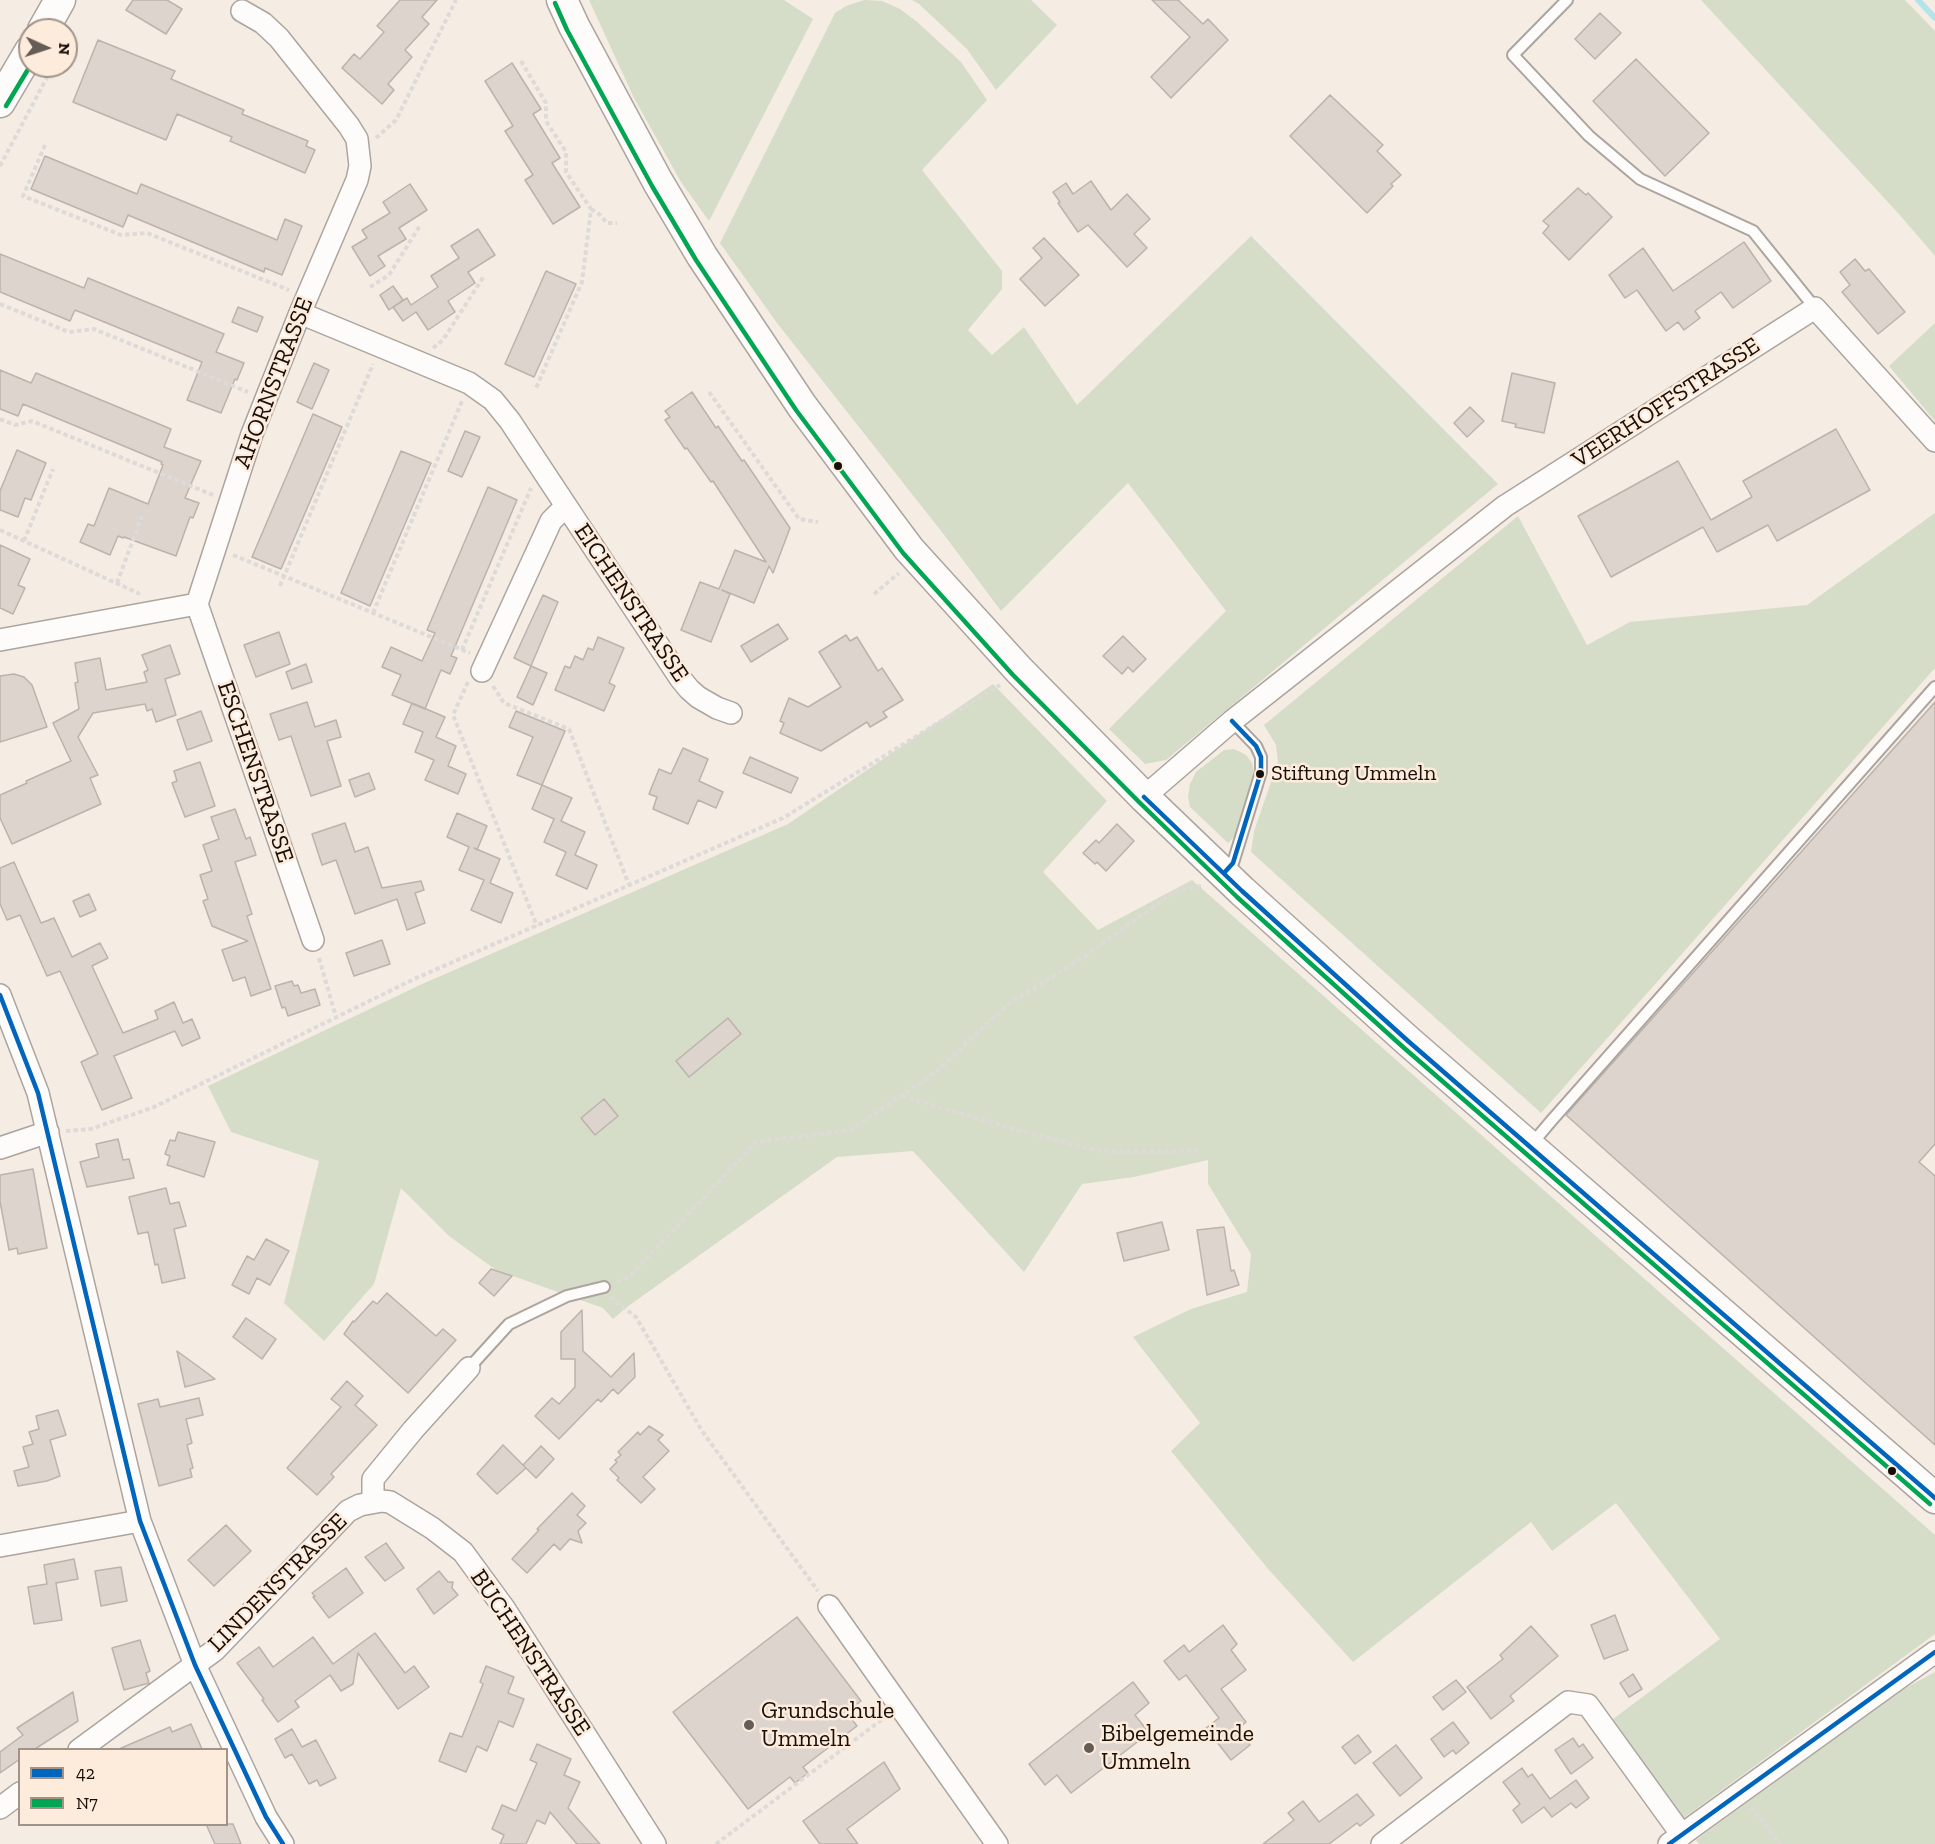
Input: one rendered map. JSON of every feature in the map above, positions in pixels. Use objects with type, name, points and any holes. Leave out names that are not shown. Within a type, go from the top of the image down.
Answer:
[{"type":"main road","points":[[50,18],[60,0]]},
{"type":"main road","points":[[562,0],[658,182],[702,256],[802,406],[909,549],[1019,670],[1144,797],[1215,879],[1242,891],[1408,1041],[1935,1498]]},
{"type":"main road","points":[[0,102],[18,71]]},
{"type":"street","name":"AHORNSTRASSE","points":[[197,604],[252,434],[303,305],[357,180],[360,166],[357,139],[349,126],[279,38],[263,23],[242,11]]},
{"type":"street","name":"EICHENSTRASSE","points":[[303,305],[381,346],[470,383],[493,400],[689,689],[717,708],[731,713]]},
{"type":"street","name":"VEERHOFFSTRASSE","points":[[1144,797],[1232,721],[1505,506],[1815,308]]},
{"type":"street","points":[[1815,308],[1935,441]]},
{"type":"street","name":"EICHENSTRASSE","points":[[484,666],[551,521],[566,507]]},
{"type":"street","points":[[0,640],[197,604]]},
{"type":"street","name":"ESCHENSTRASSE","points":[[197,604],[313,940]]},
{"type":"street","points":[[0,995],[38,1093],[140,1521],[195,1665],[266,1817],[283,1844]]},
{"type":"street","points":[[0,1148],[48,1132]]},
{"type":"street","name":"LINDENSTRASSE","points":[[80,1748],[215,1650],[348,1511],[372,1502],[373,1479],[412,1430],[470,1368]]},
{"type":"street","name":"BUCHENSTRASSE","points":[[372,1502],[390,1502],[432,1528],[463,1552],[504,1608],[655,1844]]},
{"type":"street","points":[[0,1546],[140,1521]]},
{"type":"street","points":[[829,1606],[997,1844]]},
{"type":"street","points":[[1382,1844],[1568,1702],[1588,1705],[1675,1840],[1935,1652]]},
{"type":"street","points":[[0,1808],[18,1794]]},
{"type":"lane","points":[[1567,0],[1513,55],[1589,136],[1640,179],[1753,231],[1815,308]]},
{"type":"lane","points":[[1530,1147],[1583,1084],[1935,687]]},
{"type":"lane","points":[[1215,879],[1233,863],[1261,772],[1261,758],[1256,746],[1232,721]]},
{"type":"lane","points":[[470,1368],[509,1324],[567,1296],[604,1287]]},
{"type":"path","points":[[359,152],[396,120],[456,0]]},
{"type":"path","points":[[521,61],[546,103],[546,121],[566,152],[566,172],[591,209],[607,223],[617,224]]},
{"type":"path","points":[[0,166],[47,78]]},
{"type":"path","points":[[45,145],[23,196],[121,235],[147,233],[303,305]]},
{"type":"path","points":[[536,388],[582,282],[591,209]]},
{"type":"path","points":[[370,287],[389,274],[421,224]]},
{"type":"path","points":[[415,360],[444,340],[484,276]]},
{"type":"path","points":[[0,304],[69,332],[94,329],[266,400]]},
{"type":"path","points":[[280,586],[381,346]]},
{"type":"path","points":[[374,613],[470,383]]},
{"type":"path","points":[[709,392],[799,519],[818,522]]},
{"type":"path","points":[[0,419],[15,425],[32,421],[230,502]]},
{"type":"path","points":[[462,650],[540,467]]},
{"type":"path","points":[[24,541],[53,470]]},
{"type":"path","points":[[117,583],[142,516]]},
{"type":"path","points":[[0,530],[174,609]]},
{"type":"path","points":[[215,548],[462,650],[484,666],[504,703],[569,729],[629,885]]},
{"type":"path","points":[[874,594],[902,570]]},
{"type":"path","points":[[484,666],[466,684],[453,714],[537,926]]},
{"type":"path","points":[[48,1132],[91,1129],[154,1107],[414,979],[783,818],[1006,681]]},
{"type":"path","points":[[829,1606],[702,1431],[636,1317],[610,1297],[604,1287],[629,1277],[756,1142],[851,1130],[938,1071],[1007,1005],[1082,958],[1176,891],[1215,879]]},
{"type":"path","points":[[313,940],[336,1017]]},
{"type":"path","points":[[902,1096],[1020,1131],[1100,1151],[1202,1151]]},
{"type":"path","points":[[716,1844],[899,1706]]},
{"type":"path","points":[[1740,1792],[1780,1844]]},
{"type":"green space","points":[[589,0],[784,0],[813,19],[709,221],[681,182],[634,98]]},
{"type":"green space","points":[[864,0],[882,1],[900,9],[916,21],[961,62],[987,100],[922,170],[1002,271],[1002,289],[968,330],[992,355],[1024,327],[1077,405],[1251,236],[1498,484],[1166,760],[1145,764],[1109,729],[1226,611],[1128,483],[1001,611],[945,536],[777,323],[720,243],[835,13],[846,6]]},
{"type":"green space","points":[[912,0],[1031,0],[1057,25],[996,90],[967,49]]},
{"type":"green space","points":[[1701,0],[1905,0],[1935,31],[1935,256],[1898,213]]},
{"type":"green space","points":[[1935,323],[1935,421],[1889,366]]},
{"type":"green space","points":[[1935,513],[1935,668],[1541,1113],[1251,852],[1254,831],[1278,762],[1276,745],[1264,725],[1518,516],[1587,645],[1630,622],[1807,605]]},
{"type":"green space","points":[[993,684],[1107,801],[1043,872],[1098,930],[1192,880],[1935,1535],[1935,1634],[1681,1820],[1613,1719],[1720,1639],[1616,1503],[1552,1551],[1531,1522],[1353,1662],[1269,1570],[1171,1451],[1200,1423],[1133,1337],[1191,1309],[1247,1292],[1251,1254],[1208,1184],[1208,1160],[1134,1177],[1082,1184],[1024,1272],[913,1151],[837,1157],[613,1319],[603,1308],[496,1270],[449,1236],[401,1188],[374,1284],[324,1341],[284,1303],[319,1161],[231,1132],[208,1086],[420,985],[788,824]]},
{"type":"green space","points":[[1234,749],[1246,755],[1252,763],[1254,772],[1234,837],[1228,843],[1190,807],[1188,797],[1190,784],[1196,772],[1224,750]]},
{"type":"green space","points":[[1935,1672],[1935,1844],[1699,1844],[1696,1840],[1900,1691]]},
{"type":"building","points":[[133,0],[167,0],[182,9],[166,34],[126,10]]},
{"type":"building","points":[[400,0],[437,0],[422,17],[429,24],[405,50],[412,57],[388,84],[394,90],[382,104],[342,68],[354,54],[360,59],[384,32],[377,26]]},
{"type":"building","points":[[1152,0],[1178,0],[1203,24],[1208,19],[1228,40],[1171,98],[1151,77],[1190,37]]},
{"type":"building","points":[[1600,13],[1621,33],[1595,59],[1575,39]]},
{"type":"building","points":[[98,40],[175,71],[171,79],[244,110],[242,114],[308,141],[306,146],[315,150],[305,173],[230,141],[232,137],[177,114],[166,140],[73,102]]},
{"type":"building","points":[[1636,59],[1709,133],[1665,176],[1593,101]]},
{"type":"building","points":[[512,63],[541,109],[533,114],[560,158],[552,163],[580,207],[553,224],[525,180],[533,175],[505,131],[513,126],[485,81]]},
{"type":"building","points":[[1330,95],[1383,145],[1377,151],[1401,175],[1367,213],[1290,136]]},
{"type":"building","points":[[45,156],[137,194],[141,184],[277,240],[285,219],[302,226],[282,275],[265,268],[264,272],[128,215],[123,227],[31,189]]},
{"type":"building","points":[[1091,181],[1111,210],[1127,194],[1150,219],[1134,234],[1147,248],[1127,267],[1088,225],[1078,232],[1053,192],[1066,183],[1073,194]]},
{"type":"building","points":[[410,184],[427,210],[399,228],[406,239],[378,256],[385,266],[370,276],[352,247],[367,238],[362,230],[390,213],[383,202]]},
{"type":"building","points":[[1578,188],[1586,195],[1588,193],[1612,217],[1569,260],[1543,233],[1549,226],[1543,221]]},
{"type":"building","points":[[478,229],[495,255],[468,272],[475,283],[448,301],[455,312],[428,330],[416,312],[403,321],[393,307],[407,298],[411,305],[438,287],[431,276],[459,258],[451,246]]},
{"type":"building","points":[[1044,238],[1079,275],[1045,306],[1020,279],[1042,258],[1033,248]]},
{"type":"building","points":[[1744,242],[1771,281],[1733,308],[1721,292],[1695,311],[1700,318],[1684,330],[1678,322],[1666,331],[1637,290],[1625,298],[1609,275],[1643,248],[1673,291]]},
{"type":"building","points":[[0,254],[84,288],[88,278],[224,334],[216,352],[244,363],[221,413],[187,400],[202,362],[75,310],[70,321],[0,292]]},
{"type":"building","points":[[1855,259],[1865,271],[1869,269],[1905,312],[1878,334],[1842,292],[1850,285],[1840,272]]},
{"type":"building","points":[[546,271],[576,284],[534,377],[505,364]]},
{"type":"building","points":[[393,286],[403,300],[389,310],[380,295]]},
{"type":"building","points":[[238,307],[263,317],[257,332],[232,322]]},
{"type":"building","points":[[314,363],[329,370],[312,409],[297,402]]},
{"type":"building","points":[[0,370],[31,383],[36,373],[171,429],[164,447],[201,461],[185,498],[199,503],[193,518],[190,517],[176,556],[118,536],[110,555],[80,542],[88,524],[94,526],[109,488],[148,504],[163,465],[162,462],[23,404],[18,416],[0,409]]},
{"type":"building","points":[[1512,373],[1555,383],[1544,433],[1515,427],[1516,424],[1502,421]]},
{"type":"building","points":[[692,392],[716,428],[718,426],[742,461],[744,460],[790,528],[773,573],[769,566],[754,603],[722,590],[730,594],[711,642],[681,630],[700,582],[719,589],[735,550],[766,562],[713,481],[711,482],[687,448],[685,449],[665,420],[670,417],[665,411]]},
{"type":"building","points":[[1470,407],[1484,421],[1467,437],[1454,423]]},
{"type":"building","points":[[313,414],[342,427],[281,569],[252,557]]},
{"type":"building","points":[[1836,429],[1870,490],[1777,541],[1768,525],[1717,552],[1703,527],[1611,577],[1578,516],[1678,461],[1711,520],[1752,497],[1743,481]]},
{"type":"building","points":[[465,431],[480,437],[462,477],[448,471]]},
{"type":"building","points":[[17,450],[46,463],[31,500],[25,498],[18,517],[0,510],[0,491]]},
{"type":"building","points":[[401,451],[431,463],[370,606],[341,593]]},
{"type":"building","points":[[488,487],[517,500],[451,656],[457,658],[450,674],[441,670],[425,709],[392,695],[401,675],[382,667],[391,647],[422,661],[435,633],[427,630]]},
{"type":"building","points":[[0,545],[30,559],[18,585],[25,588],[13,614],[0,608]]},
{"type":"building","points":[[543,595],[558,602],[531,666],[514,658]]},
{"type":"building","points":[[778,624],[788,639],[751,662],[741,646]]},
{"type":"building","points":[[279,632],[290,664],[256,677],[244,645]]},
{"type":"building","points":[[846,635],[850,641],[857,637],[878,671],[882,668],[903,700],[883,712],[887,717],[870,727],[867,722],[821,751],[780,733],[784,723],[780,721],[789,698],[808,707],[841,687],[819,652]]},
{"type":"building","points":[[1123,636],[1146,659],[1133,672],[1128,667],[1122,674],[1103,656]]},
{"type":"building","points":[[598,637],[624,648],[609,683],[615,686],[604,711],[555,690],[565,666],[570,668],[575,656],[583,660],[588,648],[593,650]]},
{"type":"building","points":[[170,645],[180,674],[165,679],[176,715],[156,722],[152,709],[147,711],[145,704],[93,713],[78,737],[98,775],[90,778],[101,804],[12,844],[0,818],[0,795],[71,761],[53,723],[79,709],[75,663],[100,658],[106,690],[147,682],[144,672],[148,670],[142,655]]},
{"type":"building","points":[[306,664],[312,682],[292,689],[286,672]]},
{"type":"building","points":[[531,666],[547,673],[533,705],[517,697]]},
{"type":"building","points":[[14,674],[24,677],[32,685],[47,727],[0,742],[0,676]]},
{"type":"building","points":[[307,702],[315,727],[336,720],[341,737],[327,741],[341,786],[311,796],[291,736],[279,740],[270,714]]},
{"type":"building","points":[[1935,702],[1935,1144],[1919,1162],[1935,1176],[1935,1445],[1566,1115]]},
{"type":"building","points":[[412,703],[445,717],[436,737],[456,746],[448,766],[466,774],[458,794],[425,780],[434,760],[415,752],[423,732],[403,724]]},
{"type":"building","points":[[201,711],[212,741],[187,750],[177,720]]},
{"type":"building","points":[[516,711],[565,731],[542,785],[517,775],[533,737],[509,727]]},
{"type":"building","points":[[683,748],[708,759],[699,781],[723,792],[716,808],[698,800],[688,824],[653,809],[657,797],[649,794],[659,769],[671,774]]},
{"type":"building","points":[[750,757],[798,778],[791,793],[743,773]]},
{"type":"building","points":[[200,762],[215,806],[185,817],[172,783],[177,781],[174,771]]},
{"type":"building","points":[[369,773],[375,789],[355,797],[349,780]]},
{"type":"building","points":[[542,785],[572,798],[561,821],[585,832],[575,855],[597,865],[587,889],[556,875],[566,852],[544,842],[554,819],[532,809]]},
{"type":"building","points":[[235,809],[246,839],[250,837],[256,855],[235,862],[252,914],[247,916],[271,989],[251,996],[245,977],[233,981],[222,950],[248,941],[212,926],[203,901],[208,899],[200,875],[212,871],[203,845],[219,839],[211,817]]},
{"type":"building","points":[[457,813],[487,826],[477,849],[500,859],[490,883],[513,893],[501,923],[471,910],[484,880],[459,870],[469,847],[447,837]]},
{"type":"building","points":[[345,823],[355,852],[368,847],[382,888],[421,881],[424,890],[415,893],[425,923],[407,930],[397,899],[355,914],[336,860],[322,865],[312,834]]},
{"type":"building","points":[[1117,824],[1134,841],[1106,871],[1083,853],[1096,840],[1099,843]]},
{"type":"building","points":[[14,862],[41,923],[54,918],[72,957],[100,943],[108,958],[92,966],[123,1033],[158,1019],[155,1011],[174,1002],[183,1023],[192,1019],[200,1038],[182,1046],[175,1031],[114,1056],[132,1098],[102,1110],[81,1062],[98,1054],[60,971],[47,976],[20,915],[7,920],[0,904],[0,868]]},
{"type":"building","points":[[89,894],[96,910],[80,917],[73,901]]},
{"type":"building","points":[[382,940],[390,964],[354,976],[346,953]]},
{"type":"building","points":[[292,981],[294,986],[298,985],[301,993],[315,989],[320,1005],[288,1016],[285,1007],[282,1008],[275,986]]},
{"type":"building","points":[[728,1018],[741,1034],[689,1077],[676,1061]]},
{"type":"building","points":[[604,1099],[618,1116],[595,1135],[581,1118]]},
{"type":"building","points":[[178,1132],[215,1142],[204,1177],[167,1165],[170,1156],[165,1154],[170,1140],[175,1141]]},
{"type":"building","points":[[118,1139],[123,1160],[129,1159],[134,1178],[87,1187],[80,1162],[99,1157],[96,1144]]},
{"type":"building","points":[[33,1169],[47,1248],[18,1254],[17,1248],[9,1250],[0,1201],[0,1175]]},
{"type":"building","points":[[166,1188],[170,1204],[179,1202],[186,1226],[174,1229],[185,1278],[162,1283],[158,1264],[155,1265],[148,1232],[138,1234],[129,1197]]},
{"type":"building","points":[[1162,1222],[1169,1250],[1124,1261],[1117,1233]]},
{"type":"building","points":[[1224,1227],[1231,1271],[1234,1270],[1239,1285],[1207,1295],[1197,1230]]},
{"type":"building","points":[[266,1239],[289,1251],[270,1285],[257,1278],[249,1294],[232,1285],[247,1256],[254,1260]]},
{"type":"building","points":[[491,1269],[512,1276],[494,1296],[479,1283]]},
{"type":"building","points":[[387,1293],[436,1336],[443,1329],[456,1340],[408,1393],[344,1334],[353,1321],[373,1301],[377,1304]]},
{"type":"building","points":[[582,1310],[583,1351],[611,1377],[634,1353],[635,1377],[618,1394],[613,1389],[601,1402],[598,1399],[559,1439],[535,1416],[552,1398],[559,1404],[575,1387],[575,1359],[561,1359],[561,1332]]},
{"type":"building","points":[[246,1318],[276,1339],[262,1359],[233,1337]]},
{"type":"building","points":[[177,1351],[203,1370],[215,1379],[185,1387]]},
{"type":"building","points":[[347,1381],[363,1396],[355,1405],[377,1425],[331,1474],[334,1477],[317,1495],[287,1468],[341,1407],[331,1399]]},
{"type":"building","points":[[199,1398],[203,1415],[186,1419],[192,1443],[187,1445],[193,1468],[190,1469],[192,1477],[159,1486],[138,1404],[158,1399],[160,1407]]},
{"type":"building","points":[[58,1410],[66,1435],[50,1440],[60,1476],[47,1481],[18,1486],[14,1471],[29,1467],[23,1447],[33,1444],[29,1432],[39,1429],[36,1416]]},
{"type":"building","points":[[649,1426],[663,1435],[658,1440],[669,1451],[643,1477],[655,1489],[641,1503],[617,1480],[619,1478],[610,1469],[621,1455],[618,1452],[638,1432],[640,1435]]},
{"type":"building","points":[[503,1445],[526,1468],[497,1494],[477,1474]]},
{"type":"building","points":[[541,1446],[554,1459],[536,1478],[523,1465]]},
{"type":"building","points":[[572,1493],[585,1506],[577,1515],[586,1523],[578,1531],[582,1543],[570,1539],[560,1550],[554,1544],[527,1573],[512,1559]]},
{"type":"building","points":[[226,1525],[251,1551],[214,1586],[188,1560]]},
{"type":"building","points":[[386,1543],[404,1568],[385,1581],[365,1557]]},
{"type":"building","points":[[74,1559],[78,1579],[56,1583],[62,1620],[34,1624],[28,1587],[47,1584],[44,1565]]},
{"type":"building","points":[[121,1567],[127,1601],[101,1606],[95,1571]]},
{"type":"building","points":[[346,1568],[363,1593],[329,1618],[312,1593]]},
{"type":"building","points":[[439,1571],[448,1582],[453,1582],[452,1588],[458,1595],[434,1614],[417,1589]]},
{"type":"building","points":[[1615,1615],[1628,1650],[1604,1659],[1591,1625]]},
{"type":"building","points":[[797,1617],[861,1701],[846,1712],[857,1726],[803,1767],[808,1773],[795,1783],[790,1777],[748,1809],[673,1712]]},
{"type":"building","points":[[1223,1625],[1237,1644],[1231,1650],[1246,1670],[1221,1689],[1246,1722],[1238,1729],[1250,1745],[1231,1760],[1206,1728],[1219,1718],[1186,1675],[1179,1680],[1164,1661],[1184,1645],[1189,1652]]},
{"type":"building","points":[[1531,1626],[1558,1656],[1510,1696],[1514,1701],[1491,1719],[1467,1687],[1503,1659],[1500,1655]]},
{"type":"building","points":[[375,1633],[405,1673],[414,1666],[429,1687],[398,1709],[358,1653],[353,1684],[341,1691],[330,1675],[295,1701],[299,1707],[278,1722],[237,1663],[259,1647],[273,1667],[313,1637],[333,1664]]},
{"type":"building","points":[[140,1640],[150,1671],[146,1673],[149,1683],[124,1690],[112,1648]]},
{"type":"building","points":[[486,1666],[514,1677],[508,1693],[524,1699],[513,1727],[499,1721],[487,1751],[477,1746],[466,1772],[439,1761],[450,1733],[462,1737],[483,1684],[480,1682]]},
{"type":"building","points":[[1633,1674],[1642,1689],[1629,1697],[1620,1683]]},
{"type":"building","points":[[1456,1680],[1466,1692],[1443,1710],[1433,1697]]},
{"type":"building","name":"Bibelgemeinde Ummeln","points":[[1133,1682],[1149,1703],[1135,1715],[1149,1733],[1071,1793],[1057,1775],[1045,1785],[1029,1764]]},
{"type":"building","points":[[73,1692],[78,1721],[37,1748],[18,1748],[18,1760],[0,1773],[0,1752],[23,1735],[17,1728]]},
{"type":"building","points":[[1453,1722],[1469,1743],[1456,1754],[1453,1750],[1444,1757],[1431,1739]]},
{"type":"building","points":[[191,1724],[202,1748],[121,1748],[170,1727],[172,1732]]},
{"type":"building","points":[[292,1729],[302,1747],[316,1740],[336,1778],[320,1786],[317,1780],[309,1784],[292,1754],[285,1758],[275,1739]]},
{"type":"building","points":[[1358,1735],[1371,1752],[1355,1764],[1342,1747]]},
{"type":"building","points":[[1573,1738],[1579,1747],[1583,1744],[1593,1758],[1571,1774],[1555,1750]]},
{"type":"building","points":[[537,1744],[571,1759],[564,1775],[580,1782],[568,1808],[600,1844],[577,1844],[550,1812],[545,1824],[537,1820],[526,1844],[500,1844],[504,1835],[492,1829],[502,1805],[516,1811],[537,1763],[530,1760]]},
{"type":"building","points":[[1396,1745],[1422,1778],[1400,1796],[1373,1763]]},
{"type":"building","points":[[884,1762],[900,1789],[847,1829],[858,1844],[820,1844],[803,1821]]},
{"type":"building","points":[[1522,1768],[1528,1777],[1532,1774],[1550,1799],[1576,1780],[1589,1798],[1576,1808],[1571,1803],[1552,1817],[1544,1807],[1522,1823],[1513,1810],[1520,1804],[1503,1782]]},
{"type":"building","points":[[1357,1794],[1374,1815],[1360,1826],[1357,1823],[1329,1844],[1263,1844],[1294,1820],[1288,1813],[1303,1801],[1319,1822]]},
{"type":"building","points":[[233,1824],[241,1844],[215,1844],[207,1826]]},
{"type":"waterway","points":[[1918,0],[1935,18]]},
{"type":"transit line","name":"N7","points":[[555,3],[567,30],[652,186],[696,260],[796,410],[903,553],[1013,675],[1237,897],[1403,1047],[1930,1504]]},
{"type":"transit line","name":"N7","points":[[6,106],[23,78]]},
{"type":"transit line","name":"42","points":[[1224,873],[1233,863],[1261,772],[1261,757],[1256,746],[1232,721]]},
{"type":"transit line","name":"42","points":[[1144,797],[1242,891],[1408,1041],[1935,1498]]},
{"type":"transit line","name":"42","points":[[0,995],[38,1093],[140,1521],[195,1665],[266,1817],[283,1844]]},
{"type":"transit line","name":"42","points":[[1669,1844],[1935,1652]]},
{"type":"place","name":"Stiftung Ummeln","points":[[1260,774]]},
{"type":"place","name":"Grundschule Ummeln","points":[[749,1725]]},
{"type":"place","name":"Bibelgemeinde Ummeln","points":[[1089,1748]]}]
